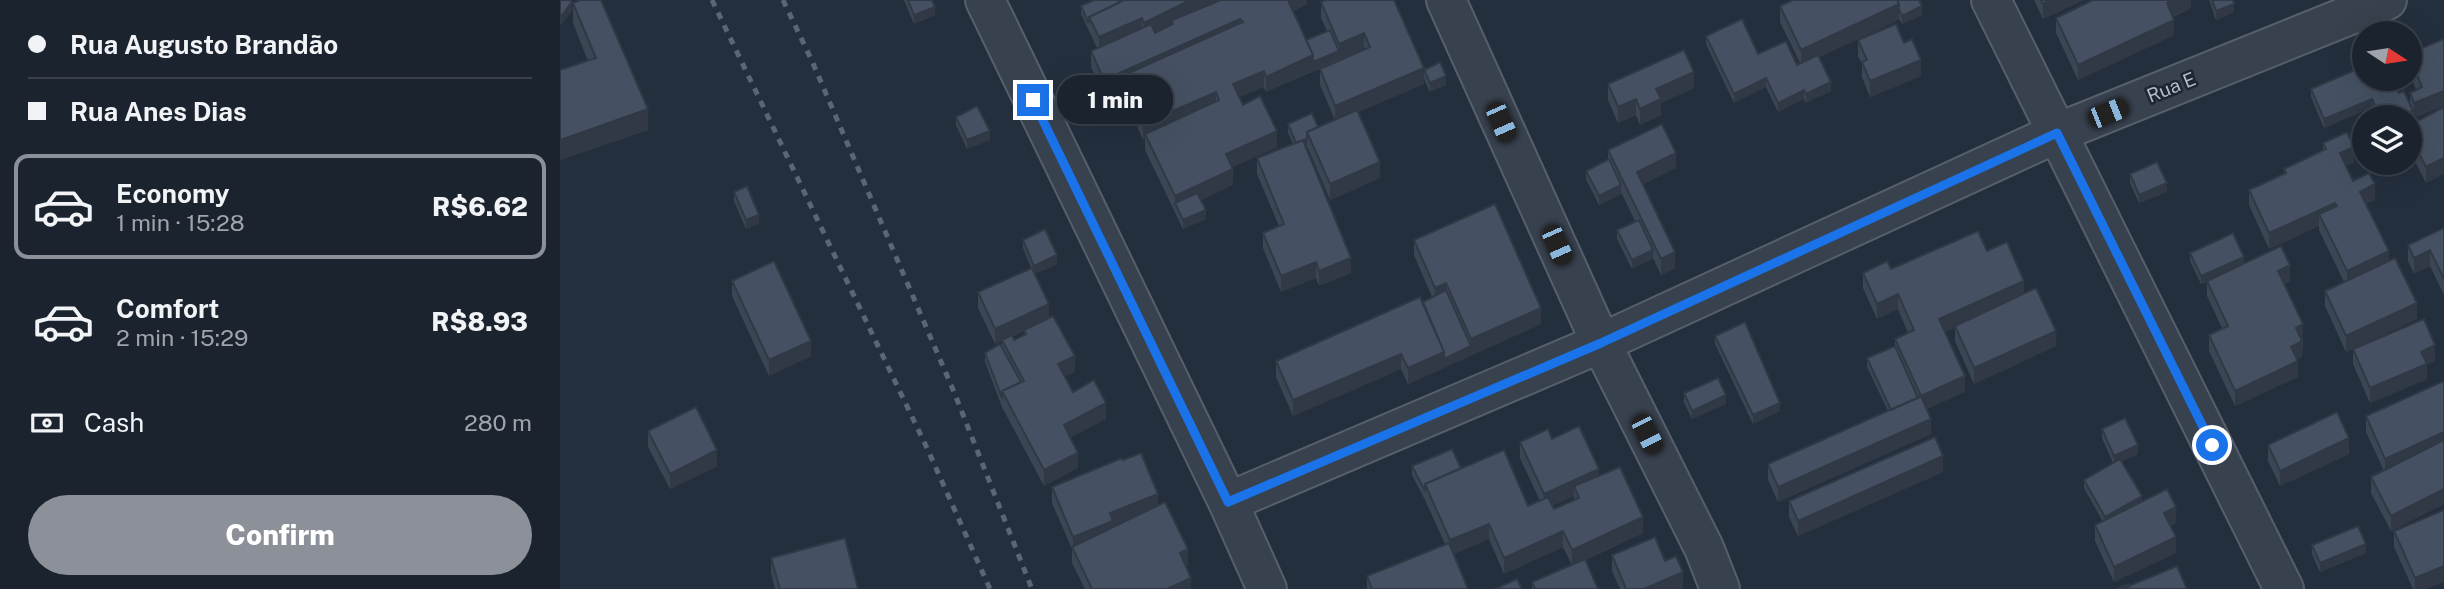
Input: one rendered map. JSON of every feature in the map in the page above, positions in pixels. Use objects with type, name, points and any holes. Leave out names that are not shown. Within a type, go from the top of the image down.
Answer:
[{"type":"street","points":[[985,0],[1228,502],[1267,589]]},
{"type":"street","points":[[1446,0],[1601,343],[1704,548],[1720,589]]},
{"type":"street","points":[[1991,0],[2284,589]]},
{"type":"street","name":"Rua E","points":[[1228,502],[1601,343],[2057,133],[2387,0]]},
{"type":"building","points":[[560,0],[572,2],[560,18]]},
{"type":"building","points":[[580,0],[601,0],[648,109],[560,140],[560,70],[596,58],[573,3]]},
{"type":"building","points":[[908,0],[932,0],[935,7],[914,15]]},
{"type":"building","points":[[1094,0],[1118,0],[1119,3],[1089,17],[1088,22],[1081,6]]},
{"type":"building","points":[[1124,0],[1190,0],[1144,23],[1142,18],[1099,37],[1089,17]]},
{"type":"building","points":[[1221,0],[1288,0],[1313,55],[1266,77],[1264,71],[1233,84],[1243,105],[1260,96],[1277,131],[1226,154],[1233,169],[1175,196],[1145,134],[1219,100],[1216,92],[1143,124],[1122,76],[1243,22],[1240,19],[1104,80],[1091,51],[1151,24],[1155,33],[1173,24],[1172,20]]},
{"type":"building","points":[[1394,0],[1424,68],[1335,106],[1320,69],[1370,47],[1364,33],[1339,44],[1321,2]]},
{"type":"building","points":[[1793,0],[1897,0],[1899,4],[1801,50],[1780,6]]},
{"type":"building","points":[[1897,0],[1919,0],[1922,6],[1902,16]]},
{"type":"building","points":[[2093,0],[2175,0],[2167,3],[2174,20],[2078,65],[2056,18]]},
{"type":"building","points":[[2212,0],[2233,0],[2234,4],[2216,11]]},
{"type":"building","points":[[1742,19],[1758,54],[1786,41],[1797,65],[1818,55],[1831,82],[1806,94],[1804,90],[1778,103],[1766,78],[1734,94],[1706,36]]},
{"type":"building","points":[[1896,24],[1904,43],[1912,39],[1921,60],[1870,81],[1862,62],[1867,60],[1858,40]]},
{"type":"building","points":[[1330,30],[1339,51],[1313,62],[1313,55],[1306,40]]},
{"type":"building","points":[[2444,39],[2444,91],[2414,103],[2410,93],[2422,91],[2422,48]]},
{"type":"building","points":[[1684,50],[1694,72],[1656,89],[1661,99],[1640,109],[1636,99],[1618,107],[1608,84]]},
{"type":"building","points":[[1440,62],[1446,76],[1430,83],[1424,70]]},
{"type":"building","points":[[2352,71],[2352,91],[2404,91],[2410,105],[2375,105],[2372,99],[2352,105],[2324,119],[2311,89]]},
{"type":"building","points":[[977,106],[990,131],[967,140],[956,117]]},
{"type":"building","points":[[2444,107],[2444,158],[2426,167],[2422,159],[2422,119]]},
{"type":"building","points":[[1357,110],[1380,162],[1330,184],[1307,132]]},
{"type":"building","points":[[1312,113],[1318,127],[1307,132],[1307,139],[1296,143],[1288,124]]},
{"type":"building","points":[[1662,124],[1676,153],[1637,172],[1675,252],[1661,259],[1608,150]]},
{"type":"building","points":[[2347,132],[2352,148],[2340,153],[2353,181],[2370,175],[2375,184],[2360,192],[2389,251],[2347,271],[2319,214],[2337,206],[2335,203],[2269,233],[2249,190],[2286,173],[2284,169],[2326,149],[2323,143]]},
{"type":"building","points":[[1303,140],[1351,258],[1319,271],[1316,262],[1281,276],[1263,233],[1284,224],[1257,158]]},
{"type":"building","points":[[1609,159],[1621,185],[1599,196],[1586,171]]},
{"type":"building","points":[[2157,162],[2167,183],[2139,195],[2130,174]]},
{"type":"building","points":[[747,186],[759,215],[746,220],[734,192]]},
{"type":"building","points":[[1197,193],[1206,210],[1183,220],[1175,203]]},
{"type":"building","points":[[1495,204],[1541,308],[1471,339],[1446,283],[1435,288],[1414,240]]},
{"type":"building","points":[[1639,220],[1653,250],[1632,260],[1617,230]]},
{"type":"building","points":[[2444,228],[2444,279],[2430,250],[2414,258],[2408,245]]},
{"type":"building","points":[[1045,229],[1057,255],[1034,266],[1023,240]]},
{"type":"building","points":[[1978,231],[1987,251],[2007,242],[2024,281],[1939,319],[1965,376],[1921,396],[1895,339],[1914,330],[1898,294],[1877,304],[1863,273],[1887,261],[1891,269]]},
{"type":"building","points":[[2233,233],[2244,257],[2201,276],[2190,253]]},
{"type":"building","points":[[2281,246],[2290,265],[2278,271],[2303,324],[2296,328],[2302,341],[2291,347],[2298,361],[2235,391],[2209,335],[2228,326],[2207,281]]},
{"type":"building","points":[[2395,258],[2417,303],[2346,336],[2325,291]]},
{"type":"building","points":[[774,261],[811,341],[769,360],[732,281]]},
{"type":"building","points":[[1032,268],[1049,304],[995,329],[978,292]]},
{"type":"building","points":[[2036,288],[2056,331],[1974,368],[1955,326]]},
{"type":"building","points":[[1446,290],[1471,346],[1444,359],[1444,352],[1423,302]]},
{"type":"building","points":[[1420,297],[1444,352],[1408,368],[1401,354],[1293,400],[1276,361]]},
{"type":"building","points":[[1053,316],[1075,356],[1058,364],[1073,392],[1094,380],[1106,403],[1064,425],[1078,453],[1044,470],[1002,391],[1024,381],[1002,340],[1012,335],[1014,340],[1026,334],[1024,330]]},
{"type":"building","points":[[2424,319],[2435,345],[2421,352],[2427,364],[2370,388],[2353,349]]},
{"type":"building","points":[[1745,322],[1780,403],[1753,415],[1715,336]]},
{"type":"building","points":[[1000,344],[1021,382],[1002,391],[1002,398],[985,353]]},
{"type":"building","points":[[1895,346],[1918,398],[1891,410],[1867,358]]},
{"type":"building","points":[[1718,378],[1726,395],[1692,411],[1684,393]]},
{"type":"building","points":[[2444,381],[2444,432],[2385,459],[2366,416]]},
{"type":"building","points":[[1921,396],[1931,419],[1778,487],[1768,464]]},
{"type":"building","points":[[696,407],[717,450],[670,474],[648,431]]},
{"type":"building","points":[[2337,412],[2349,438],[2280,471],[2268,445]]},
{"type":"building","points":[[2125,418],[2138,445],[2114,456],[2102,429]]},
{"type":"building","points":[[1579,426],[1599,469],[1544,494],[1520,442],[1548,429],[1552,439]]},
{"type":"building","points":[[1935,437],[1943,456],[1798,521],[1789,501]]},
{"type":"building","points":[[2444,440],[2444,489],[2391,516],[2371,477]]},
{"type":"building","points":[[1452,449],[1461,468],[1425,484],[1425,491],[1412,466]]},
{"type":"building","points":[[1504,450],[1528,506],[1548,497],[1554,509],[1579,498],[1574,486],[1620,467],[1643,517],[1572,550],[1563,531],[1504,558],[1489,524],[1450,540],[1425,484]]},
{"type":"building","points":[[1141,453],[1158,494],[1110,513],[1113,521],[1073,537],[1052,487],[1122,458],[1123,460]]},
{"type":"building","points":[[2120,459],[2142,496],[2105,517],[2084,480]]},
{"type":"building","points":[[2167,489],[2176,507],[2164,513],[2176,537],[2114,567],[2095,525]]},
{"type":"building","points":[[1165,502],[1188,549],[1180,553],[1191,578],[1167,589],[1092,589],[1072,547]]},
{"type":"building","points":[[2444,510],[2444,566],[2415,578],[2394,531]]},
{"type":"building","points":[[2358,526],[2366,544],[2320,563],[2312,545]]},
{"type":"building","points":[[1655,537],[1665,561],[1676,556],[1683,572],[1644,589],[1626,589],[1612,555]]},
{"type":"building","points":[[845,538],[858,589],[780,589],[771,558]]},
{"type":"building","points":[[1449,543],[1468,589],[1372,589],[1367,576]]},
{"type":"building","points":[[1585,559],[1598,589],[1535,589],[1532,582]]},
{"type":"building","points":[[2177,566],[2187,589],[2122,589]]},
{"type":"building","points":[[1517,579],[1522,589],[1495,589]]},
{"type":"railway","points":[[712,0],[927,448],[990,589]]},
{"type":"railway","points":[[783,0],[812,61],[954,392],[1032,589]]},
{"type":"route","points":[[1033,100],[1228,502],[1601,343],[2057,133],[2212,445]]}]
